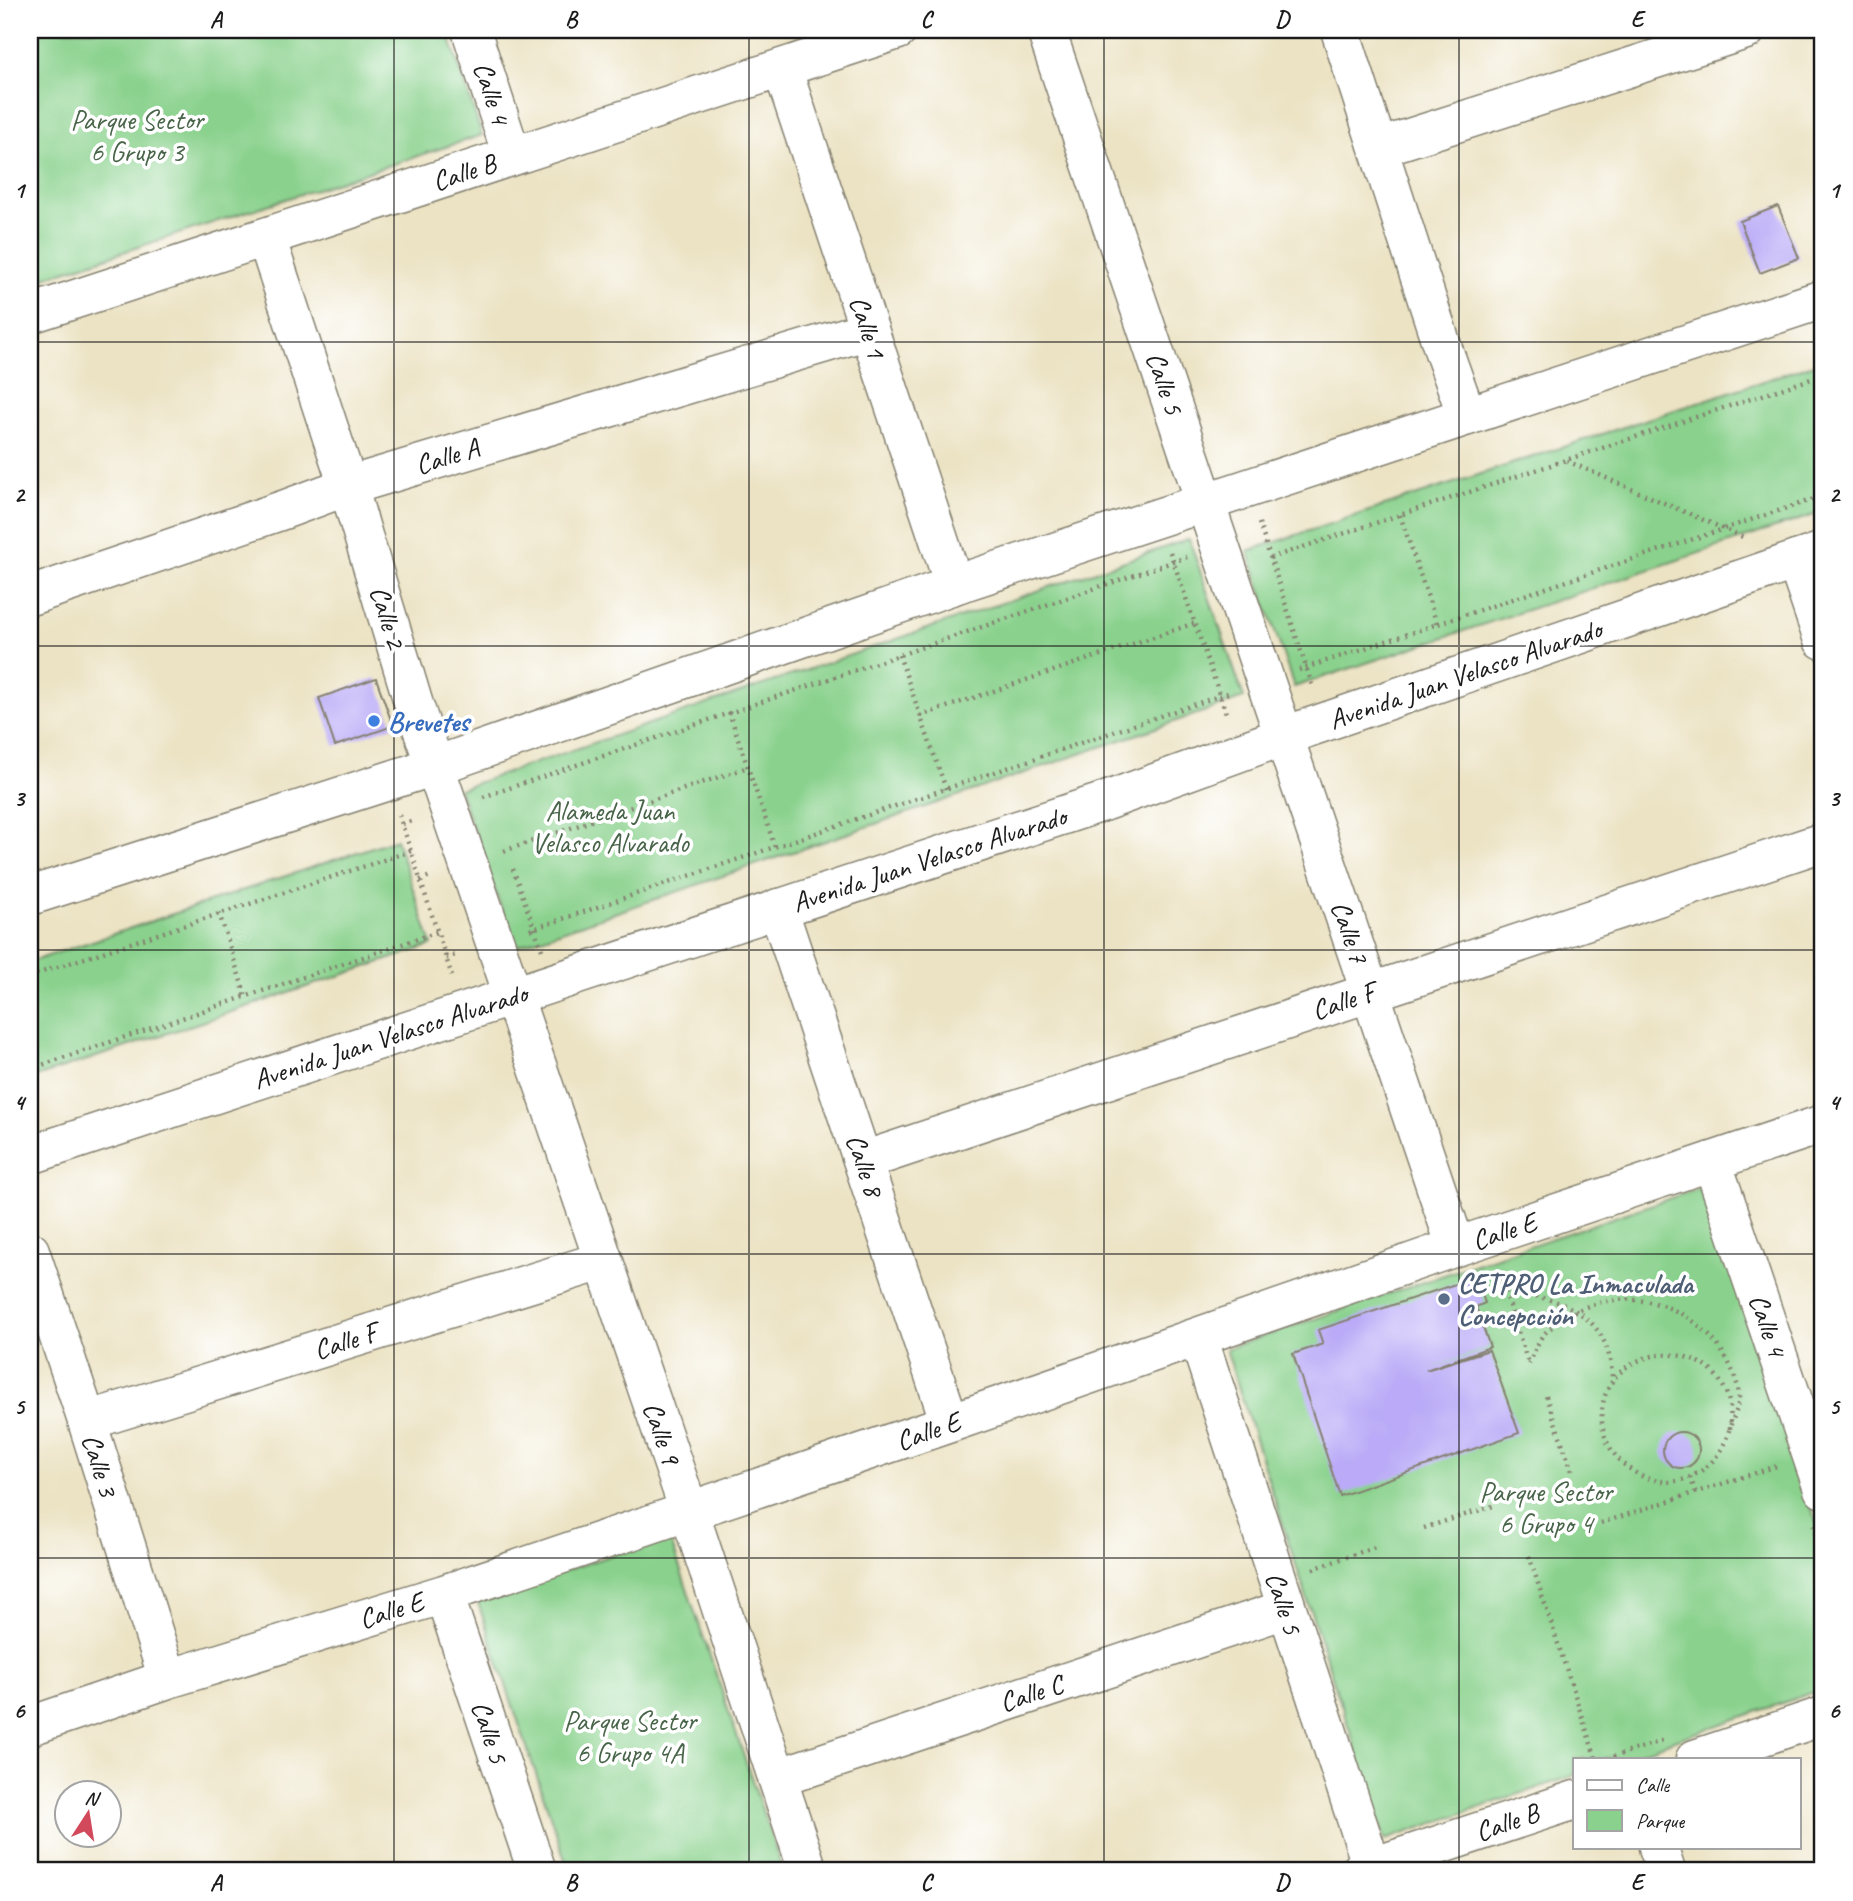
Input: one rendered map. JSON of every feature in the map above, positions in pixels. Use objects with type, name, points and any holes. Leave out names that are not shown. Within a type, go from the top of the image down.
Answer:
[{"type":"street","name":"Calle 4","points":[[471,30],[512,156]]},
{"type":"street","name":"Calle B","points":[[30,314],[898,30]]},
{"type":"street","name":"Calle 5","points":[[1046,30],[1284,736]]},
{"type":"street","points":[[1340,30],[1467,416]]},
{"type":"street","points":[[1378,148],[1746,30]]},
{"type":"street","name":"Calle 1","points":[[782,68],[954,585]]},
{"type":"street","name":"Calle 2","points":[[266,237],[348,486],[435,766],[512,996]]},
{"type":"street","points":[[30,896],[435,766],[954,585],[1823,299]]},
{"type":"street","name":"Calle A","points":[[30,596],[348,486],[869,330]]},
{"type":"street","points":[[1810,556],[1823,640]]},
{"type":"street","name":"Avenida Juan Velasco Alvarado","points":[[30,1155],[1100,803],[1284,736],[1810,556]]},
{"type":"street","name":"Calle 7","points":[[1284,736],[1457,1247]]},
{"type":"street","name":"Calle F","points":[[863,1161],[1823,842]]},
{"type":"street","name":"Calle 8","points":[[778,908],[950,1423]]},
{"type":"street","name":"Calle 9","points":[[512,996],[689,1511],[808,1871]]},
{"type":"street","name":"Calle E","points":[[30,1726],[167,1679],[444,1594],[1823,1124]]},
{"type":"street","name":"Calle 4","points":[[1712,1161],[1815,1446]]},
{"type":"street","name":"Calle 3","points":[[30,1251],[87,1421],[167,1679]]},
{"type":"street","name":"Calle F","points":[[87,1421],[602,1261]]},
{"type":"street","name":"Calle 5","points":[[1198,1337],[1282,1595],[1366,1869]]},
{"type":"street","name":"Calle 5","points":[[444,1594],[528,1869]]},
{"type":"street","name":"Calle C","points":[[777,1778],[1282,1595]]},
{"type":"street","points":[[1698,1758],[1823,1716]]},
{"type":"street","name":"Calle B","points":[[1366,1869],[1573,1801]]},
{"type":"street","points":[[1658,1848],[1666,1871]]},
{"type":"path","points":[[1270,558],[1823,375]]},
{"type":"path","points":[[1566,460],[1724,529],[1810,556]]},
{"type":"path","points":[[1247,489],[1325,722]]},
{"type":"path","points":[[446,958],[1220,696],[1823,496]]},
{"type":"path","points":[[1401,515],[1437,624]]},
{"type":"path","points":[[1158,519],[1240,752]]},
{"type":"path","points":[[402,824],[1262,532]]},
{"type":"path","points":[[920,716],[1195,623]]},
{"type":"path","points":[[900,655],[946,789]]},
{"type":"path","points":[[729,712],[775,847]]},
{"type":"path","points":[[420,880],[748,767]]},
{"type":"path","points":[[388,781],[464,1012]]},
{"type":"path","points":[[30,976],[411,851]]},
{"type":"path","points":[[219,913],[246,997]]},
{"type":"path","points":[[30,1069],[438,932]]},
{"type":"path","points":[[1496,1263],[1529,1364],[1544,1334],[1574,1310],[1608,1300],[1645,1300],[1681,1312],[1710,1334],[1731,1364],[1739,1399],[1730,1429],[1723,1448],[1711,1465],[1690,1477],[1674,1482],[1653,1480],[1633,1472],[1617,1459],[1606,1442],[1602,1421],[1604,1401],[1612,1382],[1628,1366],[1647,1356],[1669,1353],[1690,1358],[1709,1369],[1723,1386],[1730,1407],[1730,1429]]},
{"type":"path","points":[[1503,1284],[1519,1293],[1556,1302],[1587,1319],[1600,1332],[1608,1346],[1612,1362],[1612,1382]]},
{"type":"path","points":[[1546,1396],[1572,1471]]},
{"type":"path","points":[[1601,1523],[1696,1493],[1815,1446]]},
{"type":"path","points":[[1690,1477],[1696,1493]]},
{"type":"path","points":[[1424,1528],[1493,1506]]},
{"type":"path","points":[[1282,1595],[1378,1546]]},
{"type":"path","points":[[1529,1556],[1596,1758]]},
{"type":"green space","name":"Parque Sector 6 Grupo 3","points":[[30,30],[447,30],[482,135],[31,282]]},
{"type":"green space","points":[[1823,361],[1823,512],[1294,687],[1248,551]]},
{"type":"green space","name":"Alameda Juan Velasco Alvarado","points":[[1189,539],[1244,698],[515,947],[459,789]]},
{"type":"green space","points":[[396,839],[432,945],[30,1079],[30,962]]},
{"type":"green space","name":"Parque Sector 6 Grupo 4","points":[[1706,1186],[1823,1543],[1823,1689],[1623,1758],[1573,1758],[1573,1776],[1385,1840],[1226,1349]]},
{"type":"green space","name":"Parque Sector 6 Grupo 4A","points":[[669,1536],[783,1871],[569,1871],[477,1600]]},
{"type":"building","points":[[1778,206],[1799,258],[1760,273],[1740,221]]},
{"type":"building","points":[[376,678],[393,726],[335,746],[319,698]]},
{"type":"building","points":[[1476,1277],[1485,1303],[1476,1307],[1490,1347],[1426,1370],[1489,1350],[1519,1433],[1340,1496],[1293,1354],[1323,1344],[1318,1330]]},
{"type":"building","points":[[1681,1432],[1693,1438],[1699,1450],[1693,1462],[1681,1468],[1669,1462],[1663,1450],[1669,1438]]},
{"type":"place","name":"Brevetes","points":[[374,721]]},
{"type":"place","name":"CETPRO La Inmaculada Concepcción","points":[[1444,1299]]}]
